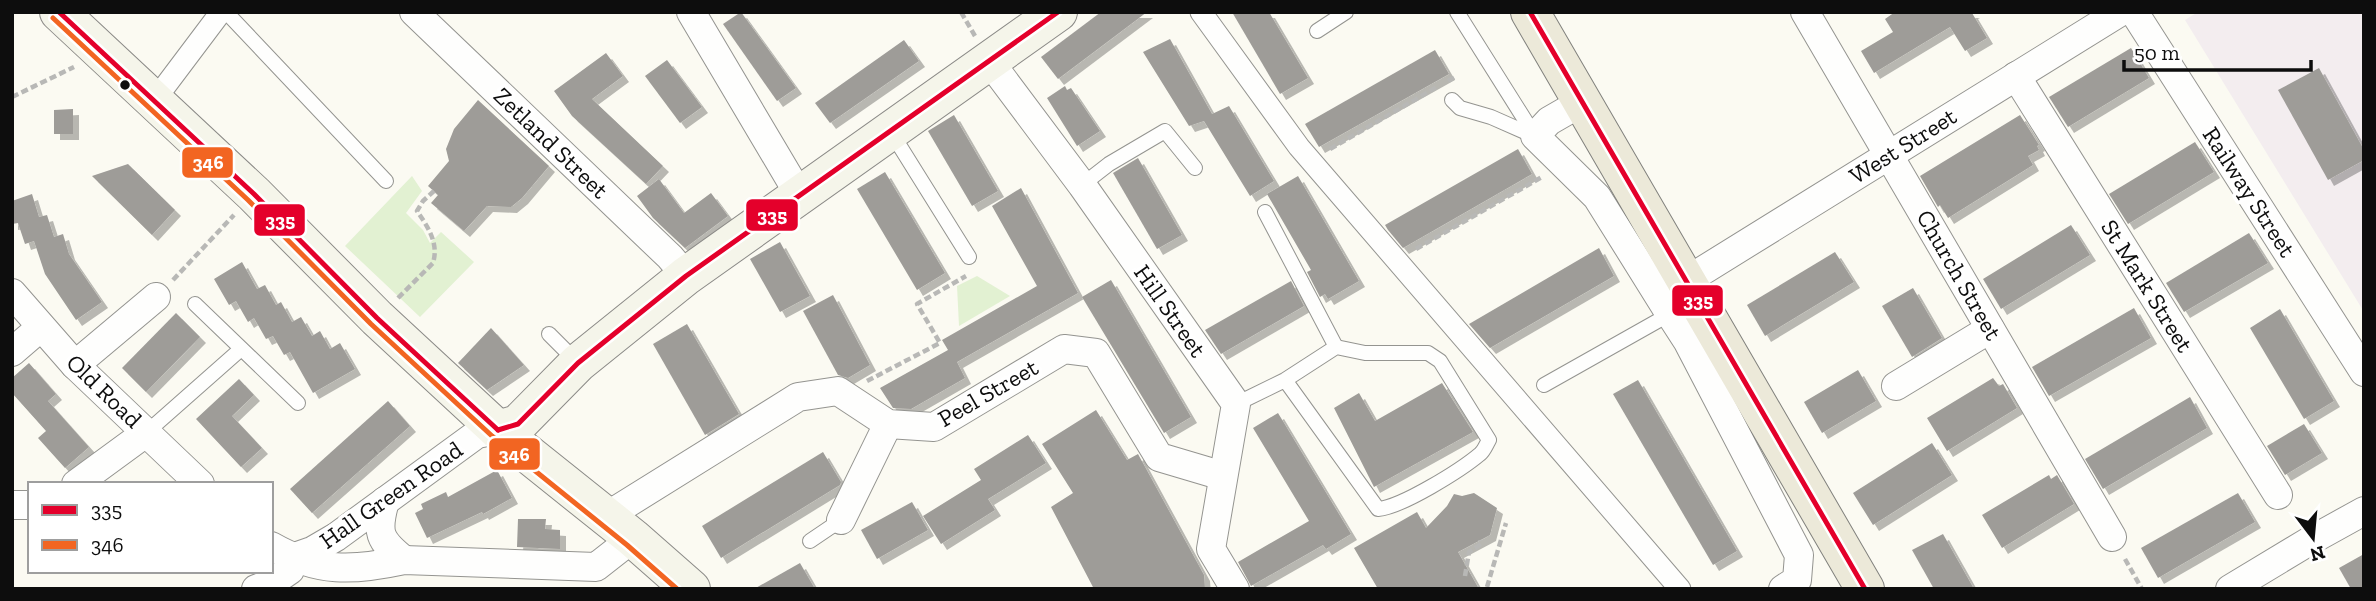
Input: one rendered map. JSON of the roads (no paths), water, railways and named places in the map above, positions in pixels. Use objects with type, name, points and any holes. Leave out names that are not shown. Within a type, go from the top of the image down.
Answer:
[{"type":"main road","points":[[59,12],[254,194],[377,318],[498,430],[620,527],[691,589]]},
{"type":"main road","points":[[498,430],[518,424],[578,363],[686,276],[1058,12]]},
{"type":"main road","points":[[1530,12],[1582,102],[1679,298],[1865,589]]},
{"type":"street","points":[[154,101],[221,12]]},
{"type":"street","name":"Zetland Street","points":[[414,12],[670,257],[686,276]]},
{"type":"street","points":[[691,12],[800,196]]},
{"type":"street","points":[[1201,12],[1311,160],[1680,589]]},
{"type":"street","name":"Church Street","points":[[1805,12],[2112,537]]},
{"type":"street","name":"West Street","points":[[1679,298],[1888,155],[2120,12]]},
{"type":"street","name":"Railway Street","points":[[2134,12],[2364,372]]},
{"type":"street","name":"Hill Street","points":[[990,62],[1082,186],[1236,404]]},
{"type":"street","name":"St Mark Street","points":[[2016,76],[2278,495]]},
{"type":"street","points":[[1582,102],[1549,121],[1535,136],[1597,197],[1679,298],[1688,342],[1799,555],[1796,586]]},
{"type":"street","name":"Old Road","points":[[12,293],[75,365],[198,482]]},
{"type":"street","points":[[75,365],[156,298]]},
{"type":"street","points":[[12,352],[41,327]]},
{"type":"street","points":[[1896,387],[1990,329]]},
{"type":"street","name":"Peel Street","points":[[620,527],[798,397],[838,391],[888,424],[934,427],[1064,349],[1096,353],[1159,457],[1223,476]]},
{"type":"street","points":[[1235,589],[1211,549],[1236,404]]},
{"type":"street","points":[[841,520],[888,424]]},
{"type":"street","name":"Hall Green Road","points":[[256,589],[290,570],[281,552],[312,551],[336,537],[477,433],[498,430]]},
{"type":"street","points":[[79,482],[147,432]]},
{"type":"street","points":[[385,501],[380,527],[385,545],[404,560]]},
{"type":"street","points":[[2230,589],[2364,511]]},
{"type":"street","points":[[281,552],[314,566],[341,568],[374,566],[404,560],[596,567],[620,527]]},
{"type":"lane","points":[[226,12],[386,181]]},
{"type":"lane","points":[[1317,31],[1346,12]]},
{"type":"lane","points":[[1457,12],[1535,136]]},
{"type":"lane","points":[[1451,100],[1460,108],[1491,117],[1535,136]]},
{"type":"lane","points":[[890,131],[969,257]]},
{"type":"lane","points":[[1082,186],[1109,164],[1165,131],[1195,168]]},
{"type":"lane","points":[[1265,212],[1336,347]]},
{"type":"lane","points":[[1544,385],[1679,298]]},
{"type":"lane","points":[[195,304],[298,403]]},
{"type":"lane","points":[[549,334],[578,363]]},
{"type":"lane","points":[[1236,404],[1285,380],[1336,347],[1364,353],[1428,354],[1440,361],[1489,440],[1483,453],[1392,508],[1378,509],[1285,380]]},
{"type":"lane","points":[[147,432],[242,349]]},
{"type":"lane","points":[[810,541],[841,520]]}]
